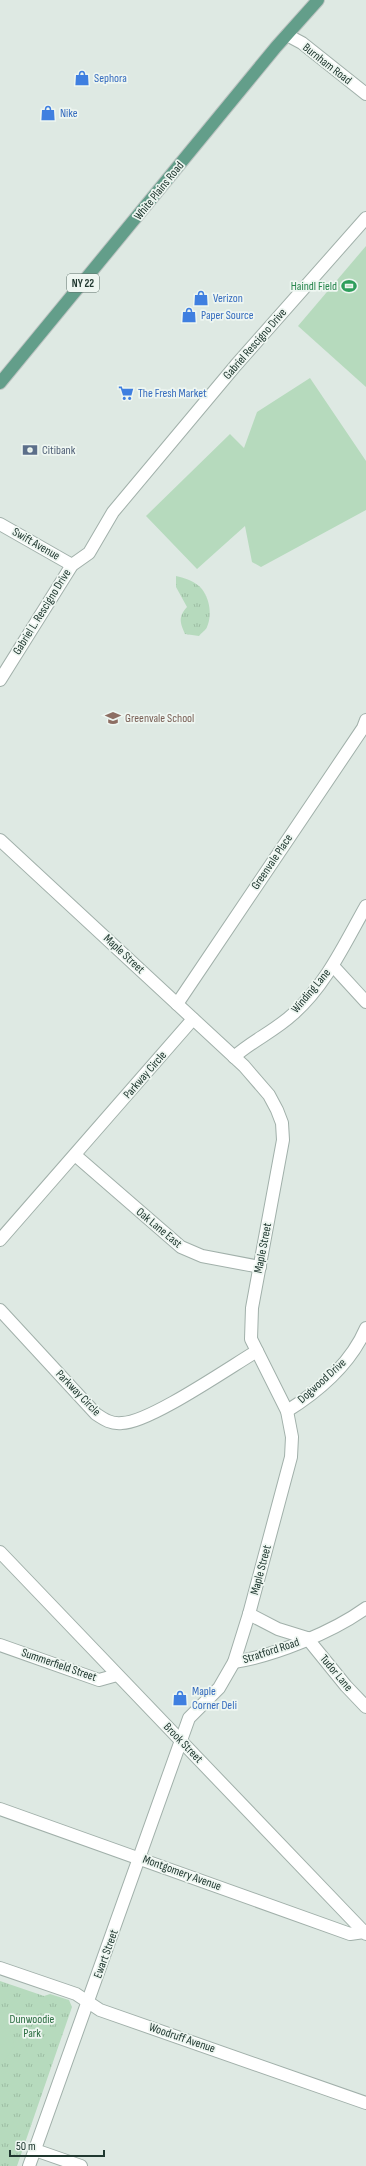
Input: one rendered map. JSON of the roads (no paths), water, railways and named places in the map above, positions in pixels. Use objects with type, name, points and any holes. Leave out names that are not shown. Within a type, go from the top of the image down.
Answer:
[{"type":"main road","name":"White Plains Road","points":[[0,384],[287,35],[318,0]]},
{"type":"street","name":"Burnham Road","points":[[287,35],[302,43],[366,94]]},
{"type":"street","name":"Gabriel Rescigno Drive","points":[[72,565],[89,553],[113,512],[236,365],[366,218]]},
{"type":"street","name":"Swift Avenue","points":[[0,524],[72,565]]},
{"type":"street","name":"Gabriel L. Rescigno Drive","points":[[0,680],[72,565]]},
{"type":"street","name":"Greenvale Place","points":[[177,1004],[363,728],[366,720]]},
{"type":"street","name":"Maple Street","points":[[0,840],[234,1057],[269,1096],[282,1123],[281,1154],[250,1327],[251,1339],[287,1411],[292,1437],[291,1457],[249,1614],[234,1662],[219,1688],[189,1718],[182,1742]]},
{"type":"street","name":"Winding Lane","points":[[234,1057],[248,1044],[277,1028],[294,1013],[333,966],[366,906]]},
{"type":"street","points":[[333,966],[366,1002]]},
{"type":"street","name":"Parkway Circle","points":[[0,1240],[193,1018]]},
{"type":"street","name":"Oak Lane East","points":[[75,1155],[181,1247],[202,1256],[260,1267]]},
{"type":"street","name":"Parkway Circle","points":[[0,1310],[96,1414],[112,1423],[123,1424],[134,1421],[158,1410],[258,1351]]},
{"type":"street","name":"Dogwood Drive","points":[[287,1411],[300,1402],[342,1365],[353,1353],[366,1328]]},
{"type":"street","name":"Brook Street","points":[[0,1552],[365,1933]]},
{"type":"street","name":"Stratford Road","points":[[234,1662],[295,1646],[307,1638],[328,1629],[366,1608]]},
{"type":"street","name":"Stratford Road","points":[[249,1614],[278,1629],[307,1638]]},
{"type":"street","name":"Tudor Lane","points":[[307,1638],[346,1686],[366,1707]]},
{"type":"street","name":"Summerfield Street","points":[[0,1645],[99,1680],[117,1675]]},
{"type":"street","name":"Ewart Street","points":[[29,2166],[182,1742]]},
{"type":"street","name":"Montgomery Avenue","points":[[0,1809],[350,1934],[365,1933]]},
{"type":"street","name":"Woodruff Avenue","points":[[0,1968],[76,1994],[100,2010],[366,2103]]},
{"type":"street","points":[[35,2150],[81,2166]]},
{"type":"place","name":"Sephora","points":[[82,78]]},
{"type":"place","name":"Nike","points":[[48,113]]},
{"type":"place","name":"Haindl Field","points":[[349,286]]},
{"type":"place","name":"Verizon","points":[[201,298]]},
{"type":"place","name":"Paper Source","points":[[189,315]]},
{"type":"place","name":"The Fresh Market","points":[[126,393]]},
{"type":"place","name":"Citibank","points":[[30,450]]},
{"type":"place","name":"Greenvale School","points":[[113,718]]},
{"type":"place","name":"Maple Corner Deli","points":[[180,1698]]},
{"type":"park label","name":"Dunwoodie Park","points":[[32,2026]]}]
